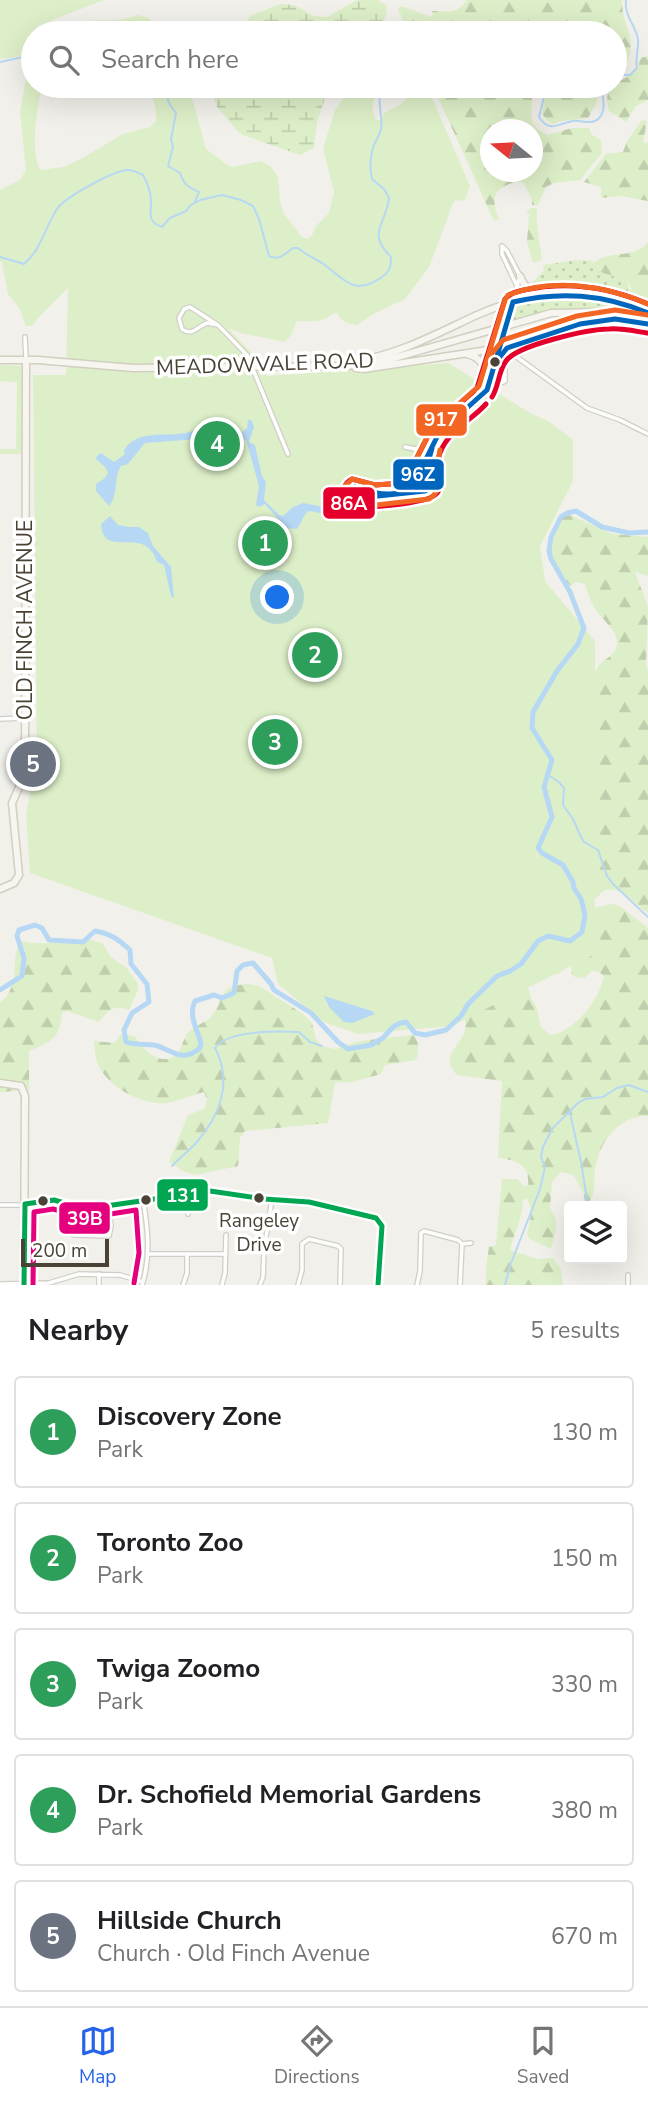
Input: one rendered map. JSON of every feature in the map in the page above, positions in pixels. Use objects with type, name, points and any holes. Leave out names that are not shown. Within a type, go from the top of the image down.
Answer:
[{"type":"main road","points":[[520,276],[533,292],[613,300],[648,313]]},
{"type":"main road","points":[[335,366],[418,343],[479,314],[513,302],[566,294]]},
{"type":"main road","name":"MEADOWVALE ROAD","points":[[0,360],[133,368],[347,366],[387,360],[551,313],[598,312],[648,322]]},
{"type":"main road","points":[[347,366],[364,369],[498,348],[595,321],[620,319],[648,322]]},
{"type":"main road","points":[[492,369],[504,351],[527,340]]},
{"type":"main road","points":[[465,353],[483,364],[489,381]]},
{"type":"main road","name":"OLD FINCH AVENUE","points":[[0,889],[14,883],[19,875],[12,803],[25,774],[26,360]]},
{"type":"main road","points":[[0,1083],[21,1086],[25,1096],[24,1284]]},
{"type":"street","points":[[405,447],[419,449],[476,401],[489,381],[518,288],[520,276],[502,246],[502,254],[518,288]]},
{"type":"street","points":[[218,325],[207,323],[188,332],[182,329],[180,318],[184,309],[190,307],[218,325],[244,352],[288,454]]},
{"type":"street","name":"OLD FINCH AVENUE","points":[[25,337],[26,360]]},
{"type":"street","points":[[489,381],[499,384],[505,381],[507,357],[514,355],[587,408],[648,434]]},
{"type":"street","points":[[0,719],[24,718]]},
{"type":"street","points":[[0,1205],[54,1200],[85,1209],[210,1191],[309,1202],[379,1219],[382,1226],[378,1285]]},
{"type":"street","points":[[186,1194],[188,1214]]},
{"type":"street","points":[[260,1285],[272,1199]]},
{"type":"street","points":[[0,1284],[58,1283],[75,1274],[99,1274],[120,1275],[143,1284],[148,1254],[148,1224],[144,1200]]},
{"type":"street","points":[[67,1231],[74,1235],[109,1236],[111,1226],[108,1206]]},
{"type":"street","points":[[417,1285],[421,1233],[424,1231],[458,1240],[461,1244],[460,1285]]},
{"type":"street","points":[[222,1285],[226,1235]]},
{"type":"street","points":[[299,1285],[302,1244],[309,1239],[341,1249],[340,1285]]},
{"type":"street","points":[[461,1244],[471,1242]]},
{"type":"street","points":[[148,1254],[225,1254]]},
{"type":"street","points":[[183,1285],[187,1273],[187,1254]]},
{"type":"street","points":[[99,1274],[99,1285]]},
{"type":"street","points":[[628,1275],[628,1285]]},
{"type":"green space","points":[[0,0],[104,0],[50,21],[21,21],[21,56],[0,59]]},
{"type":"green space","points":[[357,0],[378,0],[386,5],[387,10],[383,21],[247,21],[250,16],[280,4],[294,5],[314,16],[327,17]]},
{"type":"green space","points":[[467,0],[622,0],[626,21],[403,21],[398,8],[402,6],[431,17],[432,11],[455,10]]},
{"type":"green space","points":[[138,15],[151,21],[95,21],[121,20]]},
{"type":"green space","points":[[627,26],[631,42],[627,62]]},
{"type":"green space","points":[[648,56],[648,100],[635,107],[626,122],[609,111],[607,98],[627,98],[627,77],[638,70],[640,58]]},
{"type":"green space","points":[[23,98],[40,98],[35,140],[40,170],[63,167],[123,134],[150,127],[156,121],[153,98],[191,98],[206,149],[233,167],[261,161],[270,166],[278,177],[284,214],[302,237],[308,239],[329,213],[334,192],[323,148],[335,110],[344,98],[375,98],[373,110],[376,120],[381,120],[384,113],[406,98],[432,98],[470,186],[465,200],[454,201],[429,267],[405,299],[357,325],[346,322],[334,313],[322,320],[297,321],[285,342],[228,328],[248,349],[267,376],[448,363],[530,413],[548,421],[573,440],[573,481],[540,546],[545,581],[595,641],[595,954],[452,1026],[358,1034],[324,1022],[278,984],[272,958],[30,873],[26,814],[37,760],[33,375],[66,375],[68,288],[32,326],[26,326],[19,308],[8,294],[0,261],[0,190],[20,180],[26,170],[20,112]]},
{"type":"green space","points":[[214,98],[325,98],[317,122],[314,148],[300,155],[240,134],[217,107]]},
{"type":"green space","points":[[438,98],[532,98],[532,119],[480,119],[480,182],[520,182],[498,191],[495,209],[499,219],[494,221]]},
{"type":"green space","points":[[545,98],[597,98],[588,118],[554,124],[542,114]]},
{"type":"green space","points":[[644,120],[647,121],[643,142],[648,143],[648,201],[621,196],[601,198],[601,187],[584,182],[606,154],[623,152],[627,141]]},
{"type":"green space","points":[[572,128],[589,128],[591,134],[601,140],[602,153],[580,180],[554,183],[546,187],[538,205],[532,206],[524,183],[520,182],[543,182],[543,132],[548,135]]},
{"type":"green space","points":[[537,208],[542,260],[533,263],[527,242],[529,214],[526,211]]},
{"type":"green space","points":[[648,242],[648,298],[634,293],[627,279],[602,273],[591,265],[605,257],[635,251]]},
{"type":"green space","points":[[577,260],[593,261],[591,265],[602,272],[627,279],[629,289],[642,298],[648,298],[648,311],[597,295],[562,291],[540,293],[527,285],[544,270],[543,265]]},
{"type":"green space","points":[[564,297],[606,300],[647,315],[580,309],[546,312],[513,320],[519,302]]},
{"type":"green space","points":[[0,365],[23,366],[23,454],[0,454],[0,449],[16,449],[17,382],[0,381]]},
{"type":"green space","points":[[570,515],[613,534],[648,537],[648,576],[635,572],[648,607],[648,913],[616,890],[609,889],[592,899],[590,681],[600,664],[614,652],[617,639],[593,605],[585,584],[576,582],[570,586],[552,561],[551,539],[560,517]]},
{"type":"green space","points":[[614,904],[648,928],[648,1116],[628,1120],[612,1132],[597,1160],[594,1192],[590,1201],[585,1201],[573,1175],[561,1172],[552,1182],[550,1207],[556,1220],[556,1230],[551,1249],[527,1235],[531,1211],[529,1202],[526,1198],[523,1200],[510,1250],[537,1259],[553,1258],[561,1269],[563,1285],[486,1285],[489,1247],[496,1245],[502,1179],[517,1179],[524,1186],[528,1185],[528,1178],[527,1172],[520,1164],[498,1158],[502,1081],[457,1075],[452,1068],[450,1056],[465,1027],[461,1008],[564,962],[560,973],[535,980],[528,988],[541,1027],[550,1035],[559,1033],[577,1022],[597,995],[604,976],[592,971],[584,978],[575,977],[571,968],[593,911],[597,907]]},
{"type":"green space","points":[[88,939],[102,943],[112,958],[127,968],[138,984],[129,1010],[111,1009],[99,1022],[67,1011],[62,1013],[59,1029],[53,1038],[29,1051],[29,1090],[0,1092],[0,1003],[12,986],[18,947],[22,941],[46,943]]},
{"type":"green space","points":[[237,985],[259,986],[303,1014],[312,1023],[316,1039],[322,1046],[334,1049],[360,1041],[413,1035],[418,1047],[416,1060],[385,1065],[381,1074],[352,1082],[335,1082],[328,1123],[245,1131],[240,1138],[238,1166],[196,1175],[185,1172],[169,1162],[188,1115],[204,1109],[207,1100],[204,1092],[166,1103],[148,1101],[128,1094],[105,1076],[96,1058],[94,1041],[115,1043],[120,1035],[131,1035],[152,1055],[161,1059],[172,1058],[178,1053],[187,1034],[215,1012],[226,991]]},
{"type":"water","points":[[248,419],[254,427],[249,442],[255,445],[262,476],[266,482],[264,500],[279,515],[283,516],[303,503],[319,506],[373,505],[363,513],[339,511],[326,514],[309,511],[297,529],[286,528],[265,504],[259,507],[256,505],[259,486],[246,440],[219,429],[198,439],[145,443],[128,464],[121,466],[114,497],[109,506],[96,491],[96,484],[108,473],[95,458],[101,453],[114,462],[125,454],[124,450],[130,443],[144,436],[185,433],[210,426],[221,427],[239,435],[247,428]]},
{"type":"water","points":[[110,516],[118,525],[139,527],[148,533],[153,546],[171,567],[174,598],[171,596],[164,565],[157,562],[151,551],[143,545],[116,542],[103,535],[101,524]]},
{"type":"water","points":[[324,996],[375,1014],[352,1023],[344,1022],[329,1007]]},
{"type":"waterway","points":[[626,0],[627,11],[638,39],[637,68],[627,75]]},
{"type":"waterway","points":[[0,62],[21,58]]},
{"type":"waterway","points":[[167,98],[176,113],[171,139],[173,147],[168,166],[180,173],[187,185],[199,192],[195,202]]},
{"type":"waterway","points":[[0,257],[24,264],[35,252],[61,204],[101,179],[130,170],[145,178],[151,197],[151,218],[162,227],[170,218],[186,211],[200,200],[222,195],[241,200],[253,206],[269,256],[279,257],[293,248],[298,248],[350,284],[370,284],[387,272],[391,261],[379,234],[389,198],[384,189],[372,179],[370,170],[373,149],[381,129],[380,98]]},
{"type":"waterway","points":[[544,98],[539,117],[551,126],[573,121],[595,121],[602,114],[603,98]]},
{"type":"waterway","points":[[0,990],[22,976],[24,958],[17,936],[19,930],[35,925],[42,928],[49,940],[83,942],[95,931],[105,933],[130,950],[131,964],[147,984],[149,1002],[132,1013],[124,1030],[126,1042],[129,1043],[154,1045],[182,1055],[193,1053],[200,1048],[201,1043],[193,1017],[195,1001],[214,995],[222,998],[234,993],[237,971],[243,965],[253,963],[274,990],[311,1013],[348,1049],[371,1045],[400,1023],[406,1022],[415,1033],[425,1035],[446,1030],[497,976],[521,964],[538,941],[548,936],[570,941],[582,932],[585,915],[573,882],[563,865],[538,848],[552,817],[544,787],[552,760],[532,728],[533,712],[557,671],[578,644],[584,628],[570,592],[551,559],[551,537],[561,517],[576,511],[602,527],[629,533],[648,532]]},
{"type":"waterway","points":[[548,775],[564,788],[563,805],[584,842],[598,850],[607,876],[648,917]]},
{"type":"waterway","points":[[172,1166],[196,1143],[212,1122],[217,1110],[223,1073],[215,1048],[221,1042],[254,1033],[299,1032],[310,1042],[322,1046]]},
{"type":"waterway","points":[[505,1285],[540,1189],[545,1167],[541,1157],[552,1129],[585,1099],[603,1097],[617,1088],[629,1085],[648,1092]]},
{"type":"waterway","points":[[570,1113],[587,1201]]},
{"type":"transit line","name":"917","points":[[440,450],[438,489],[429,499],[359,507],[344,499],[345,486],[352,479],[375,485],[405,481],[432,428],[479,386],[508,295],[543,287],[578,286],[614,292],[648,304]]},
{"type":"transit line","name":"86A","points":[[477,388],[505,299],[511,294],[540,287],[587,287],[618,293],[648,304]]},
{"type":"transit line","name":"96Z","points":[[513,302],[548,296],[581,296],[615,302],[648,313]]},
{"type":"transit line","name":"96Z","points":[[432,448],[429,459],[431,484],[425,491],[359,498],[352,495],[355,487],[392,494],[412,487],[439,433],[487,390],[513,302]]},
{"type":"transit line","name":"917","points":[[488,358],[503,340],[577,316],[615,310],[648,315]]},
{"type":"transit line","name":"96Z","points":[[495,363],[507,348],[580,324],[615,319],[648,324]]},
{"type":"transit line","name":"86A","points":[[492,397],[506,361],[524,349],[554,339],[599,330],[619,329],[647,333]]},
{"type":"transit line","name":"86A","points":[[474,391],[432,428],[403,483],[375,485],[352,479],[344,488],[345,501],[360,507],[402,504],[433,496],[439,488],[438,460],[445,442],[486,404]]},
{"type":"transit line","name":"131","points":[[25,1204],[54,1200],[85,1209],[210,1191],[309,1202],[376,1218],[382,1226],[378,1285]]},
{"type":"transit line","name":"131","points":[[24,1285],[25,1204]]},
{"type":"transit line","name":"39B","points":[[33,1285],[34,1212],[53,1209],[85,1218],[136,1210],[139,1253],[134,1283]]},
{"type":"place","name":"Dr. Schofield Memorial Gardens","points":[[217,444]]},
{"type":"place","name":"Discovery Zone","points":[[265,543]]},
{"type":"place","name":"Toronto Zoo","points":[[315,655]]},
{"type":"place","name":"Twiga Zoomo","points":[[275,742]]},
{"type":"place","name":"Hillside Church","points":[[33,764]]},
{"type":"place","name":"Rangeley Drive","points":[[259,1198]]}]
